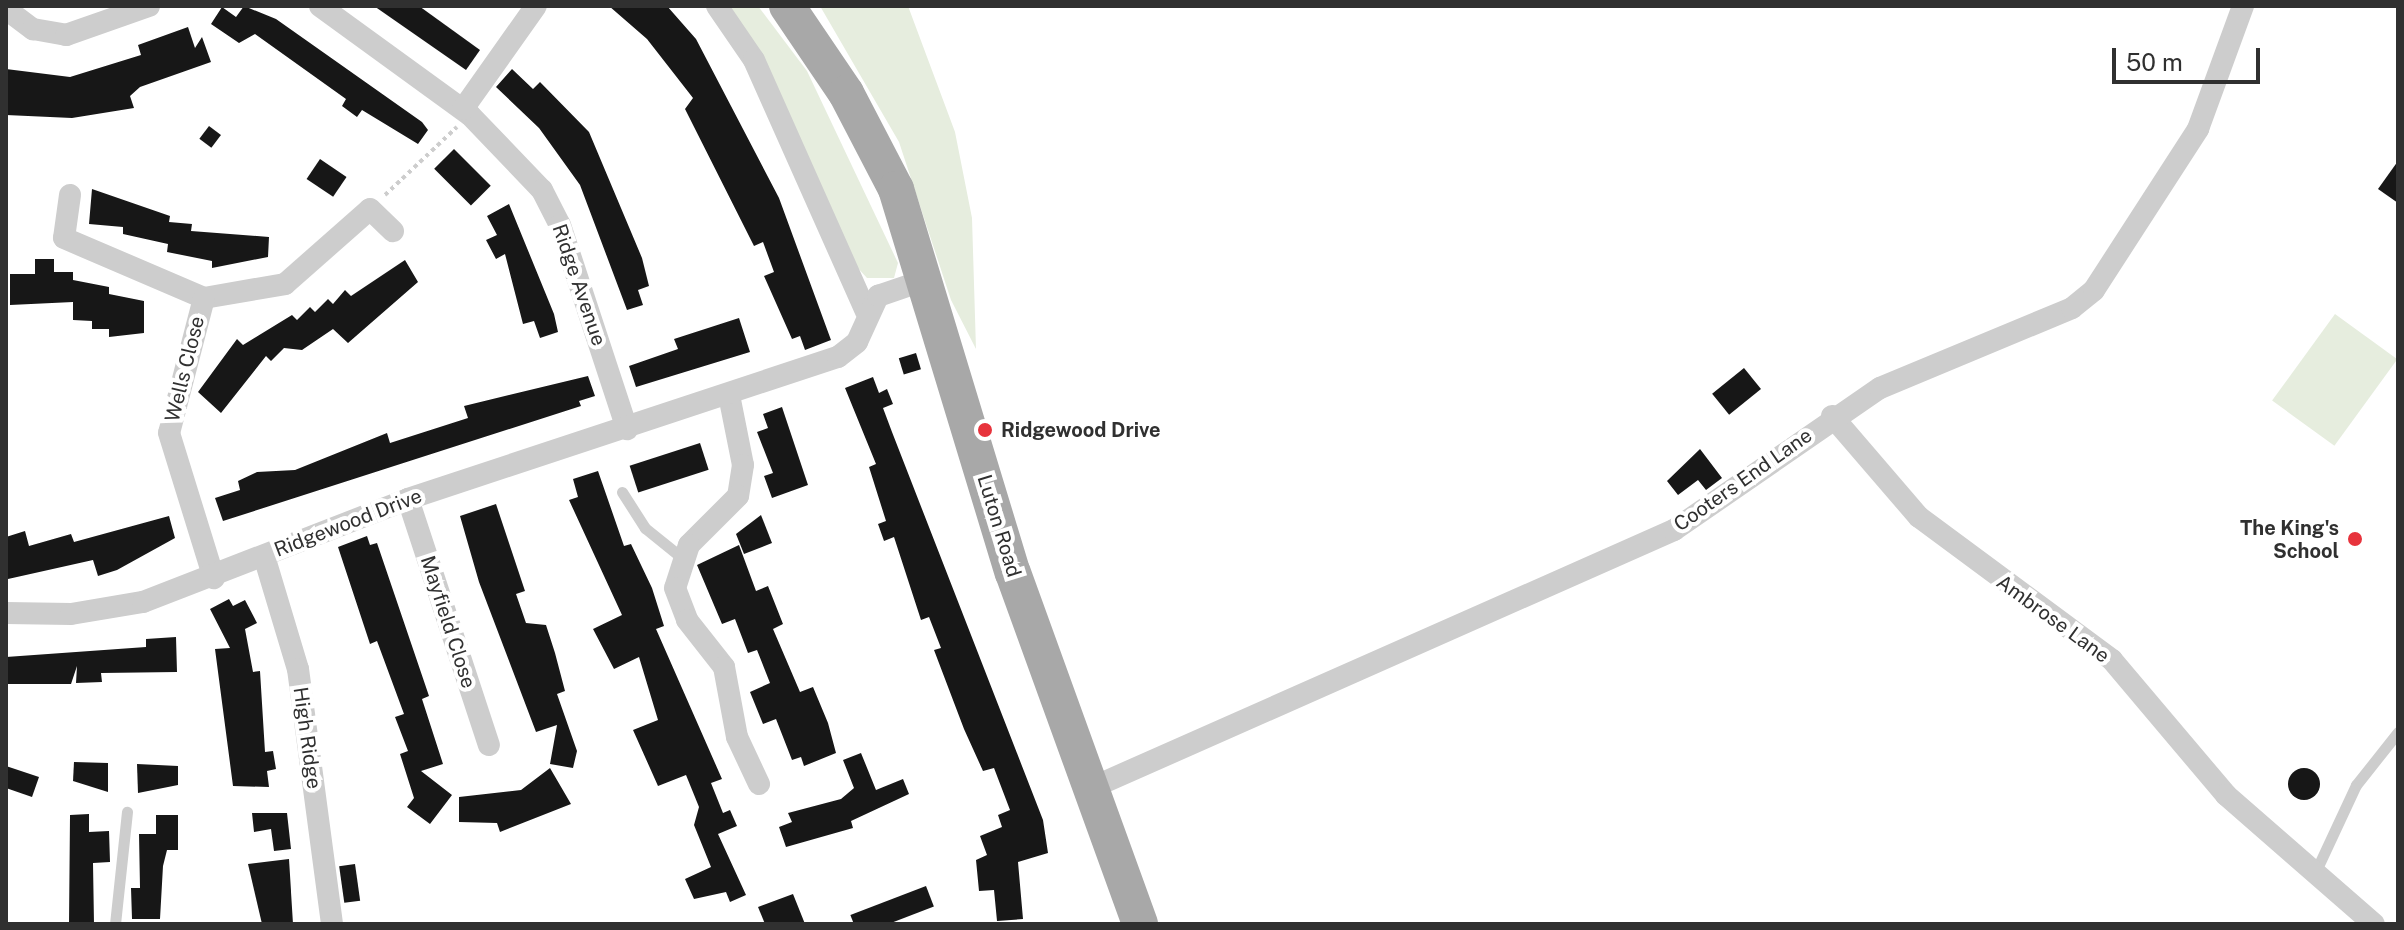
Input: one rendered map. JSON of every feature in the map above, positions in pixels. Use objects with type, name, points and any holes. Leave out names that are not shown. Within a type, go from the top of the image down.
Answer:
[{"type":"main road","name":"Luton Road","points":[[787,6],[865,127],[928,279],[1013,573],[1140,924]]},
{"type":"street","points":[[6,9],[33,29],[66,35],[149,6]]},
{"type":"street","name":"Ridge Avenue","points":[[320,6],[466,112],[519,161],[560,225],[627,429]]},
{"type":"street","points":[[466,112],[536,6]]},
{"type":"street","points":[[717,6],[754,60],[866,311],[878,296],[928,279]]},
{"type":"street","name":"Cooters End Lane","points":[[1089,789],[1693,521],[1832,416],[1934,362],[2072,308],[2094,290],[2198,129],[2243,6]]},
{"type":"street","name":"Wells Close","points":[[70,195],[64,238],[204,298],[285,284],[370,209]]},
{"type":"street","points":[[370,209],[393,231]]},
{"type":"street","name":"Wells Close","points":[[204,298],[169,433],[214,578]]},
{"type":"street","name":"Ridgewood Drive","points":[[6,613],[100,611],[214,578],[408,499],[838,357],[857,342],[866,311]]},
{"type":"street","points":[[729,395],[743,465],[738,496],[681,557],[677,603],[724,667],[737,737],[759,784]]},
{"type":"street","name":"Ambrose Lane","points":[[1832,416],[1951,545],[2112,660],[2226,795],[2313,877],[2374,924]]},
{"type":"street","name":"Mayfield Close","points":[[408,499],[489,745]]},
{"type":"street","name":"High Ridge","points":[[264,556],[298,669],[332,924]]},
{"type":"lane","points":[[622,492],[645,528],[681,557]]},
{"type":"lane","points":[[2313,877],[2356,785],[2398,732]]},
{"type":"lane","points":[[115,924],[127,812]]},
{"type":"path","points":[[370,209],[466,112]]},
{"type":"green space","points":[[721,6],[758,6],[807,71],[898,263],[894,278],[867,278],[856,266]]},
{"type":"green space","points":[[820,6],[908,6],[955,132],[972,218],[976,349],[951,300],[899,142]]},
{"type":"green space","points":[[2335,314],[2397,359],[2334,446],[2272,401]]},
{"type":"building","points":[[244,6],[276,19],[422,122],[428,130],[418,144],[362,110],[357,117],[342,106],[346,99],[255,34],[239,43],[211,24],[222,7],[236,17]]},
{"type":"building","points":[[374,6],[419,6],[480,50],[466,70]]},
{"type":"building","points":[[609,6],[667,6],[696,39],[779,198],[831,340],[805,350],[800,336],[792,339],[764,276],[774,272],[763,242],[754,246],[685,109],[693,98],[647,39]]},
{"type":"building","points":[[188,27],[195,48],[202,37],[211,62],[140,87],[130,96],[134,108],[72,118],[6,115],[6,69],[70,77],[141,55],[138,45]]},
{"type":"building","points":[[512,69],[533,89],[540,82],[589,132],[642,258],[649,286],[638,290],[643,305],[627,310],[580,185],[539,128],[496,87]]},
{"type":"building","points":[[209,126],[221,135],[211,148],[199,139]]},
{"type":"building","points":[[454,149],[491,186],[471,206],[434,169]]},
{"type":"building","points":[[320,159],[347,177],[333,197],[307,179]]},
{"type":"building","points":[[2398,161],[2398,203],[2378,189]]},
{"type":"building","points":[[92,189],[170,216],[169,222],[192,224],[191,231],[269,237],[268,257],[212,268],[212,261],[167,252],[168,244],[123,234],[123,227],[89,224]]},
{"type":"building","points":[[509,204],[554,314],[558,332],[540,338],[534,321],[523,324],[505,254],[496,259],[486,240],[497,235],[487,216]]},
{"type":"building","points":[[35,259],[54,259],[54,272],[73,272],[73,280],[109,287],[109,294],[144,301],[144,333],[109,337],[109,329],[92,329],[92,321],[73,320],[73,302],[10,305],[10,274],[35,274]]},
{"type":"building","points":[[405,260],[418,282],[348,343],[333,329],[302,350],[284,348],[271,361],[266,356],[221,413],[198,392],[237,339],[243,345],[292,315],[297,320],[310,307],[315,312],[328,299],[333,304],[345,290],[351,296]]},
{"type":"building","points":[[739,318],[750,352],[636,387],[629,366],[678,349],[674,339]]},
{"type":"building","points":[[916,353],[921,369],[904,375],[899,358]]},
{"type":"building","points":[[1744,368],[1761,389],[1729,415],[1712,394]]},
{"type":"building","points":[[588,376],[595,396],[579,401],[581,406],[223,521],[215,498],[240,490],[238,481],[257,472],[295,470],[387,433],[390,443],[468,418],[464,406]]},
{"type":"building","points":[[873,377],[879,393],[887,389],[893,404],[883,408],[1043,820],[1048,853],[1018,862],[1023,919],[997,921],[994,890],[979,891],[976,860],[987,855],[980,836],[1002,827],[998,815],[1010,810],[994,768],[983,771],[964,729],[934,650],[941,648],[929,617],[921,620],[894,537],[884,541],[878,524],[886,521],[869,467],[876,464],[845,388]]},
{"type":"building","points":[[782,407],[808,485],[772,498],[764,476],[773,473],[757,432],[768,428],[763,414]]},
{"type":"building","points":[[700,443],[709,470],[638,492],[630,466]]},
{"type":"building","points":[[1700,449],[1722,478],[1706,490],[1698,480],[1678,495],[1667,481]]},
{"type":"building","points":[[598,471],[624,546],[631,544],[652,588],[664,626],[656,629],[722,779],[711,783],[723,813],[730,810],[737,826],[718,834],[746,895],[730,902],[726,892],[694,899],[685,879],[711,867],[694,825],[699,807],[686,775],[658,786],[633,730],[658,720],[639,657],[614,669],[593,629],[622,615],[569,500],[578,497],[573,479]]},
{"type":"building","points":[[496,504],[525,591],[516,594],[526,623],[546,625],[555,653],[565,691],[557,694],[577,751],[573,768],[550,764],[557,725],[536,732],[479,582],[460,516]]},
{"type":"building","points":[[761,515],[772,543],[744,554],[736,534]]},
{"type":"building","points":[[169,516],[175,538],[117,570],[98,576],[93,560],[8,579],[6,537],[25,531],[29,546],[71,534],[74,542]]},
{"type":"building","points":[[367,536],[370,545],[377,543],[429,696],[422,699],[443,764],[421,771],[452,795],[430,824],[407,807],[414,798],[400,754],[408,751],[395,717],[404,714],[377,641],[370,644],[338,547]]},
{"type":"building","points":[[739,545],[756,591],[768,586],[783,624],[773,629],[800,692],[813,687],[828,723],[836,753],[804,766],[801,757],[792,760],[776,719],[763,724],[750,692],[770,683],[757,650],[748,653],[735,619],[722,624],[697,565]]},
{"type":"building","points":[[229,599],[233,606],[245,600],[257,623],[245,629],[253,672],[260,671],[265,752],[273,751],[276,769],[267,771],[269,787],[233,786],[215,649],[230,648],[210,609]]},
{"type":"building","points":[[176,637],[177,672],[101,673],[102,682],[76,683],[77,666],[71,684],[6,684],[6,657],[146,647],[146,639]]},
{"type":"building","points":[[861,753],[876,790],[903,779],[909,794],[851,821],[853,828],[786,847],[779,827],[792,822],[788,813],[841,799],[854,788],[843,760]]},
{"type":"building","points":[[74,762],[108,763],[108,792],[73,781]]},
{"type":"building","points":[[137,764],[178,766],[178,785],[138,793]]},
{"type":"building","points":[[6,766],[39,777],[32,797],[6,788]]},
{"type":"building","points":[[550,768],[571,804],[500,832],[497,823],[459,822],[459,797],[521,790]]},
{"type":"building","points":[[2304,768],[2315,773],[2320,784],[2315,795],[2304,800],[2293,795],[2288,784],[2293,773]]},
{"type":"building","points":[[252,813],[287,813],[291,849],[274,851],[271,829],[254,832]]},
{"type":"building","points":[[89,814],[89,832],[109,831],[110,862],[93,863],[94,924],[69,924],[70,815]]},
{"type":"building","points":[[156,815],[178,815],[178,850],[167,850],[160,919],[132,919],[131,888],[140,888],[139,834],[156,834]]},
{"type":"building","points":[[289,859],[293,924],[262,924],[248,864]]},
{"type":"building","points":[[355,864],[360,901],[344,903],[339,866]]},
{"type":"building","points":[[926,886],[934,907],[888,924],[854,924],[850,915]]},
{"type":"building","points":[[793,894],[805,924],[765,924],[758,907]]},
{"type":"place","name":"Ridgewood Drive","points":[[985,430]]},
{"type":"place","name":"The King's School","points":[[2355,539]]}]
